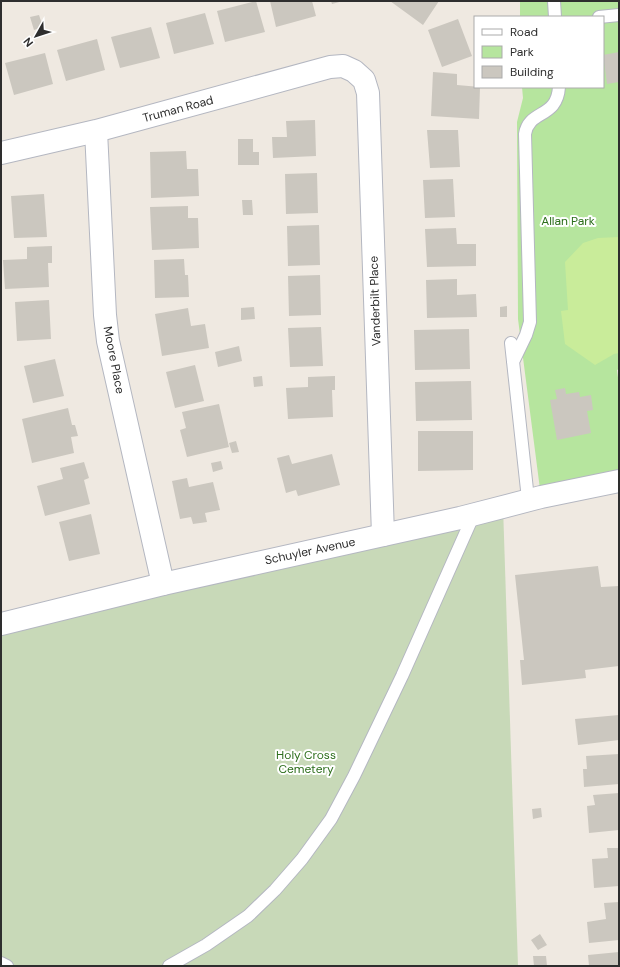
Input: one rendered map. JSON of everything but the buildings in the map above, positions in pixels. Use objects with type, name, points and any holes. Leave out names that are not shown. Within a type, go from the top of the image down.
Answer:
[{"type":"street","name":"Truman Road","points":[[1,153],[96,131],[330,67],[343,66],[354,71]]},
{"type":"street","name":"Vanderbilt Place","points":[[354,71],[364,80],[368,93],[383,535]]},
{"type":"street","name":"Moore Place","points":[[96,131],[105,315],[108,341],[163,584]]},
{"type":"street","name":"Schuyler Avenue","points":[[1,624],[163,584],[383,535],[528,500],[619,481]]},
{"type":"lane","points":[[554,1],[555,16]]},
{"type":"lane","points":[[604,16],[619,15]]},
{"type":"lane","points":[[513,362],[526,335],[530,322],[526,127],[534,118],[544,113],[555,103],[559,88]]},
{"type":"lane","points":[[510,343],[528,500]]},
{"type":"lane","points":[[169,966],[206,945],[248,916],[275,890],[302,859],[331,819],[354,776],[402,676],[474,514]]},
{"type":"lane","points":[[1,963],[7,966]]},
{"type":"green space","name":"Allan Park","points":[[520,1],[619,1],[619,369],[617,370],[619,385],[619,481],[541,497],[518,319],[517,122],[523,98],[522,88],[604,88],[604,16],[520,16]]},
{"type":"green space","points":[[619,237],[619,353],[614,354],[595,365],[565,344],[561,311],[568,310],[565,262],[583,243],[598,238]]},
{"type":"green space","name":"Holy Cross Cemetery","points":[[503,506],[518,966],[1,966],[1,624]]}]
